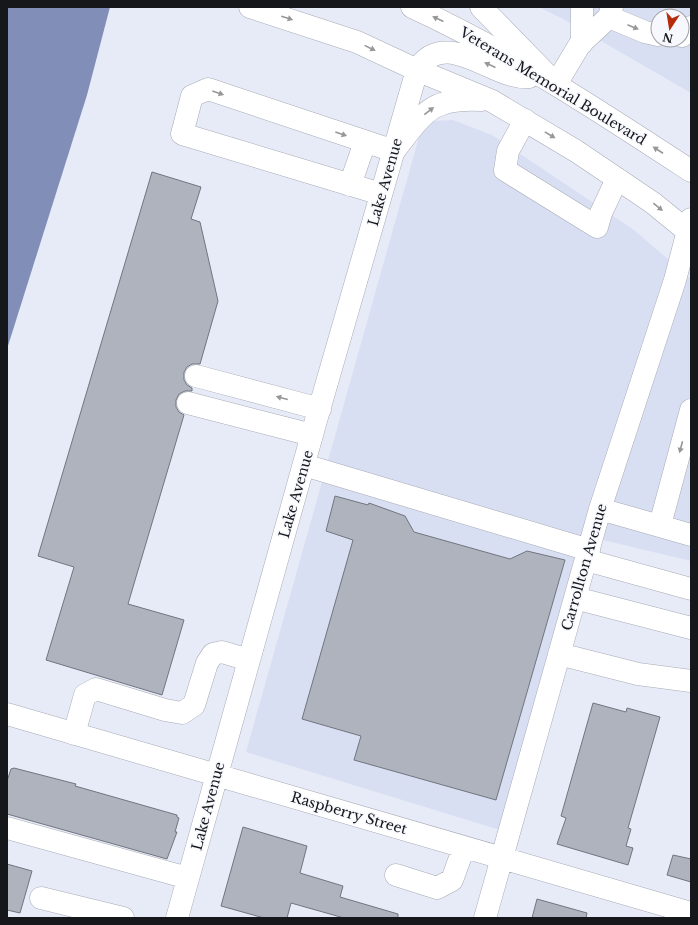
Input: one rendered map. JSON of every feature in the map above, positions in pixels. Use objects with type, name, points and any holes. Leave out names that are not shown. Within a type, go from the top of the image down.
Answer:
[{"type":"street","points":[[250,7],[357,42],[417,70],[492,101],[576,151],[690,228]]},
{"type":"street","name":"Veterans Memorial Boulevard","points":[[412,7],[460,29],[548,80],[691,171]]},
{"type":"street","points":[[481,7],[548,80]]},
{"type":"street","points":[[582,7],[582,42]]},
{"type":"street","points":[[548,80],[610,12],[645,32],[650,33]]},
{"type":"street","points":[[417,70],[423,61],[434,54],[453,53],[482,62],[513,76],[548,80]]},
{"type":"street","name":"Lake Avenue","points":[[177,918],[216,775],[417,70]]},
{"type":"street","points":[[381,194],[182,134],[192,96],[208,90],[394,151],[421,117],[437,105],[459,99],[492,101]]},
{"type":"street","points":[[525,120],[508,151],[505,170],[597,227],[601,213],[618,179]]},
{"type":"street","points":[[350,185],[365,142]]},
{"type":"street","name":"Carrollton Avenue","points":[[485,918],[600,509],[675,280],[690,228]]},
{"type":"street","points":[[196,376],[316,422]]},
{"type":"street","points":[[221,398],[316,422]]},
{"type":"street","points":[[188,403],[316,422]]},
{"type":"street","points":[[660,525],[691,410]]},
{"type":"street","points":[[304,465],[691,589]]},
{"type":"street","points":[[600,509],[691,535]]},
{"type":"street","points":[[575,598],[691,628]]},
{"type":"street","points":[[74,734],[85,695],[96,689],[165,710],[182,713],[194,705],[207,663],[213,654],[222,652],[249,660]]},
{"type":"street","points":[[560,654],[638,674],[691,681]]},
{"type":"street","name":"Raspberry Street","points":[[7,714],[691,913]]},
{"type":"street","points":[[7,828],[188,878]]},
{"type":"street","points":[[396,875],[437,888],[452,880],[464,847]]},
{"type":"street","points":[[41,898],[123,918]]},
{"type":"shaded area","points":[[539,7],[691,7],[691,93],[563,19]]},
{"type":"shaded area","points":[[453,120],[492,135],[634,230],[691,279],[691,561],[586,536],[500,830],[246,752],[419,137],[433,121]]},
{"type":"water","points":[[7,7],[110,7],[87,95],[7,349]]},
{"type":"building","points":[[152,172],[201,187],[191,219],[200,222],[218,301],[200,364],[192,364],[187,367],[184,372],[184,380],[187,385],[192,388],[192,391],[185,391],[179,394],[176,400],[176,407],[179,412],[184,415],[128,604],[184,620],[162,695],[46,660],[74,567],[38,556]]},
{"type":"building","points":[[335,496],[368,505],[369,503],[405,516],[414,532],[510,559],[527,551],[565,560],[496,800],[354,760],[361,736],[302,719],[353,540],[326,531]]},
{"type":"building","points":[[593,703],[626,712],[627,708],[660,717],[628,828],[631,829],[626,846],[633,848],[628,865],[557,844],[566,818],[561,816]]},
{"type":"building","points":[[14,768],[76,784],[75,786],[177,815],[179,818],[175,832],[177,832],[167,859],[7,814],[7,781],[11,769]]},
{"type":"building","points":[[243,827],[307,846],[300,873],[343,886],[340,897],[398,914],[398,918],[344,918],[291,903],[287,918],[264,918],[221,906]]},
{"type":"building","points":[[673,855],[691,859],[691,882],[667,875]]},
{"type":"building","points":[[7,864],[32,871],[20,913],[7,910]]},
{"type":"building","points":[[537,899],[587,913],[586,918],[532,918]]}]
